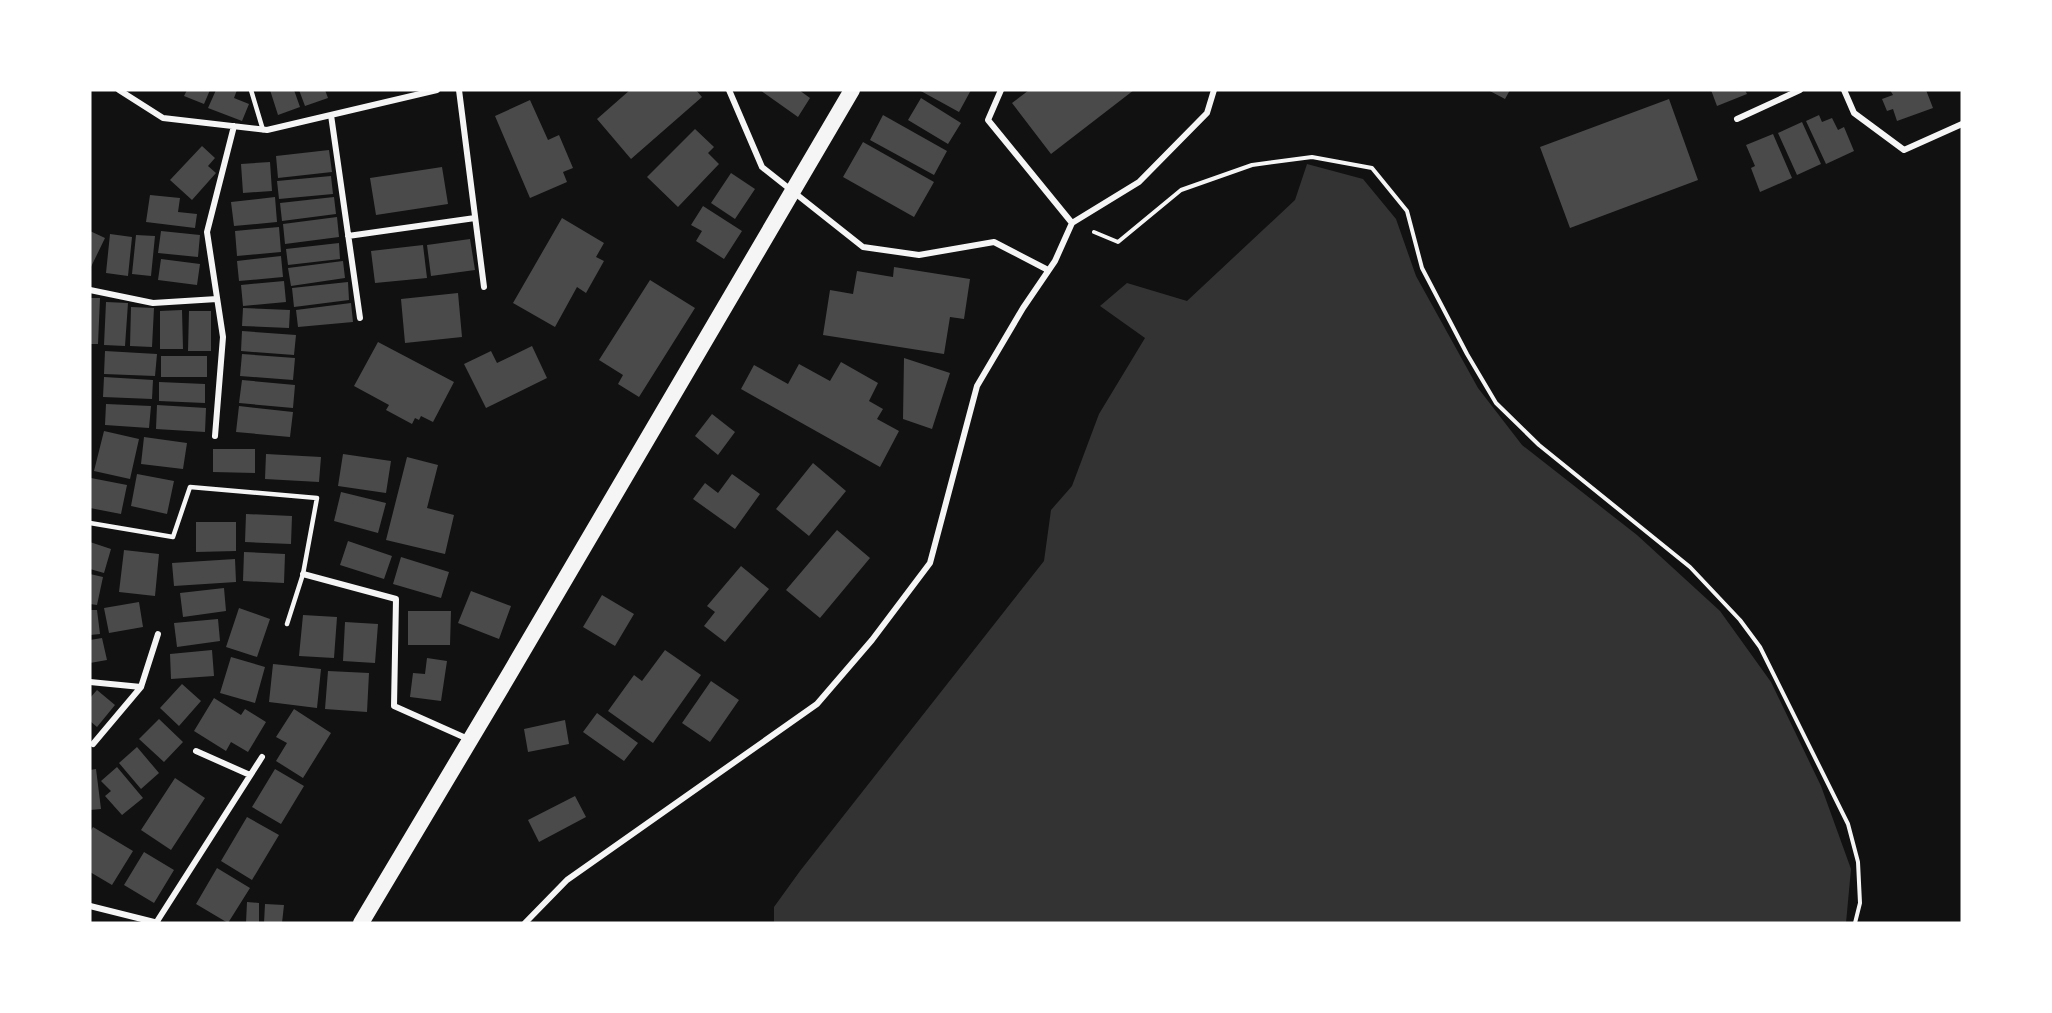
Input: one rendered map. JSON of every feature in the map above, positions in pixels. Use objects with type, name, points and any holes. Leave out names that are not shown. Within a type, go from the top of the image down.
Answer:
[{"type":"highway","points":[[361,923],[852,90]]},
{"type":"street","points":[[119,90],[163,118],[263,130],[437,90]]},
{"type":"street","points":[[459,90],[484,287]]},
{"type":"street","points":[[729,90],[762,167],[864,247],[919,255],[994,242],[1048,270]]},
{"type":"street","points":[[1001,90],[988,120],[1072,223]]},
{"type":"street","points":[[525,923],[567,880],[817,704],[872,640],[930,563],[977,386],[1048,270],[1072,223],[1139,182],[1207,113],[1214,90]]},
{"type":"street","points":[[1737,119],[1800,90]]},
{"type":"street","points":[[1844,90],[1854,113],[1904,150],[1962,124]]},
{"type":"street","points":[[331,115],[360,318]]},
{"type":"street","points":[[215,436],[223,337],[207,232],[234,126]]},
{"type":"street","points":[[348,236],[476,218]]},
{"type":"street","points":[[90,290],[153,303],[217,299]]},
{"type":"street","points":[[303,574],[396,598],[394,706],[470,740]]},
{"type":"street","points":[[93,744],[141,687],[158,633]]},
{"type":"street","points":[[90,682],[141,687]]},
{"type":"street","points":[[196,751],[250,775]]},
{"type":"street","points":[[90,906],[157,923],[262,758]]},
{"type":"lane","points":[[251,90],[263,130]]},
{"type":"lane","points":[[90,523],[173,537],[190,487],[318,498],[303,574],[287,624]]},
{"type":"path","points":[[1072,223],[1118,242],[1181,190],[1252,165],[1312,157],[1372,168],[1407,211],[1422,268],[1467,354],[1496,402],[1539,445],[1690,567],[1740,620],[1760,647],[1848,824],[1858,862],[1860,903],[1855,923]]},
{"type":"shaded area","points":[[1307,164],[1363,179],[1396,219],[1416,276],[1478,388],[1522,445],[1637,535],[1720,611],[1771,682],[1821,786],[1851,869],[1846,923],[774,923],[774,907],[800,871],[1044,561],[1051,510],[1072,486],[1099,414],[1145,338],[1100,306],[1127,283],[1187,301],[1295,200]]},
{"type":"building","points":[[187,90],[210,90],[204,104],[184,96]]},
{"type":"building","points":[[216,90],[237,90],[234,98],[249,104],[242,121],[208,108]]},
{"type":"building","points":[[270,90],[294,90],[300,107],[278,115]]},
{"type":"building","points":[[299,90],[325,90],[328,98],[305,106]]},
{"type":"building","points":[[630,90],[696,90],[702,97],[631,159],[597,119]]},
{"type":"building","points":[[760,90],[799,90],[810,98],[798,117]]},
{"type":"building","points":[[919,90],[971,90],[959,112]]},
{"type":"building","points":[[1029,90],[1134,90],[1051,154],[1012,103]]},
{"type":"building","points":[[1488,90],[1510,90],[1505,99]]},
{"type":"building","points":[[1711,90],[1745,90],[1747,94],[1717,106]]},
{"type":"building","points":[[1890,90],[1926,90],[1933,108],[1897,121],[1893,109],[1887,111],[1882,99],[1893,95]]},
{"type":"building","points":[[921,98],[961,123],[948,144],[908,120]]},
{"type":"building","points":[[1669,99],[1698,180],[1570,228],[1540,147]]},
{"type":"building","points":[[530,100],[548,140],[559,135],[573,168],[563,172],[567,182],[530,198],[495,116]]},
{"type":"building","points":[[883,115],[947,151],[934,175],[870,140]]},
{"type":"building","points":[[1819,115],[1822,122],[1832,118],[1838,130],[1844,127],[1854,151],[1826,164],[1806,121]]},
{"type":"building","points":[[1802,122],[1821,164],[1797,175],[1778,133]]},
{"type":"building","points":[[695,129],[714,147],[708,153],[719,164],[678,207],[647,177]]},
{"type":"building","points":[[1773,134],[1792,178],[1760,192],[1751,168],[1755,166],[1746,145]]},
{"type":"building","points":[[863,142],[934,182],[914,217],[843,177]]},
{"type":"building","points":[[202,146],[215,158],[208,166],[216,173],[192,200],[170,180]]},
{"type":"building","points":[[329,150],[332,172],[278,178],[276,156]]},
{"type":"building","points":[[270,162],[272,191],[243,193],[241,164]]},
{"type":"building","points":[[442,167],[448,204],[376,215],[370,178]]},
{"type":"building","points":[[731,173],[755,189],[735,219],[711,203]]},
{"type":"building","points":[[331,176],[333,194],[279,199],[277,181]]},
{"type":"building","points":[[150,195],[180,198],[178,212],[197,214],[195,228],[146,222]]},
{"type":"building","points":[[275,197],[277,222],[234,226],[231,202]]},
{"type":"building","points":[[334,197],[336,214],[282,221],[280,203]]},
{"type":"building","points":[[703,206],[742,231],[724,259],[696,241],[702,231],[691,225]]},
{"type":"building","points":[[337,217],[339,237],[285,244],[283,224]]},
{"type":"building","points":[[562,218],[604,243],[596,257],[604,261],[586,293],[577,287],[555,327],[513,303]]},
{"type":"building","points":[[279,227],[281,252],[237,256],[235,231]]},
{"type":"building","points":[[90,231],[105,238],[90,269]]},
{"type":"building","points":[[161,231],[200,235],[198,257],[158,253]]},
{"type":"building","points":[[110,234],[132,237],[128,276],[106,273]]},
{"type":"building","points":[[136,235],[155,236],[151,276],[132,274]]},
{"type":"building","points":[[470,239],[475,270],[431,276],[427,245]]},
{"type":"building","points":[[339,243],[340,259],[288,265],[286,249]]},
{"type":"building","points":[[423,245],[427,278],[375,283],[371,251]]},
{"type":"building","points":[[281,256],[283,277],[239,281],[237,261]]},
{"type":"building","points":[[161,259],[200,264],[197,285],[158,280]]},
{"type":"building","points":[[343,261],[345,278],[291,286],[288,268]]},
{"type":"building","points":[[894,267],[970,279],[964,319],[950,317],[944,354],[823,335],[830,290],[853,294],[857,271],[893,277]]},
{"type":"building","points":[[650,280],[695,308],[639,397],[618,384],[623,375],[599,360]]},
{"type":"building","points":[[284,281],[286,302],[243,306],[241,285]]},
{"type":"building","points":[[348,282],[349,300],[294,307],[292,288]]},
{"type":"building","points":[[458,293],[462,337],[405,343],[401,299]]},
{"type":"building","points":[[90,298],[100,298],[98,344],[90,344]]},
{"type":"building","points":[[106,302],[128,303],[125,346],[104,345]]},
{"type":"building","points":[[351,303],[353,322],[298,327],[296,310]]},
{"type":"building","points":[[131,307],[154,308],[152,347],[130,346]]},
{"type":"building","points":[[243,308],[290,310],[289,328],[242,326]]},
{"type":"building","points":[[182,310],[183,349],[160,349],[160,311]]},
{"type":"building","points":[[189,311],[211,311],[211,351],[188,351]]},
{"type":"building","points":[[242,331],[296,335],[294,355],[241,351]]},
{"type":"building","points":[[378,342],[454,382],[433,422],[421,416],[419,420],[415,418],[412,424],[386,410],[389,405],[354,386]]},
{"type":"building","points":[[532,346],[547,378],[486,408],[464,364],[491,351],[497,363]]},
{"type":"building","points":[[105,351],[157,354],[155,376],[104,374]]},
{"type":"building","points":[[242,354],[295,358],[293,380],[240,376]]},
{"type":"building","points":[[161,356],[207,356],[207,377],[161,377]]},
{"type":"building","points":[[904,358],[950,373],[932,429],[903,419]]},
{"type":"building","points":[[841,362],[878,383],[869,401],[883,409],[877,419],[899,431],[880,467],[741,389],[754,365],[788,384],[799,364],[830,381]]},
{"type":"building","points":[[104,377],[153,380],[152,399],[103,397]]},
{"type":"building","points":[[242,380],[295,385],[293,408],[239,403]]},
{"type":"building","points":[[159,382],[205,384],[205,403],[159,401]]},
{"type":"building","points":[[106,404],[151,406],[149,428],[105,425]]},
{"type":"building","points":[[157,405],[206,408],[205,432],[156,429]]},
{"type":"building","points":[[239,406],[293,412],[290,437],[236,432]]},
{"type":"building","points":[[712,414],[735,432],[718,455],[695,436]]},
{"type":"building","points":[[104,431],[139,439],[130,479],[94,471]]},
{"type":"building","points":[[144,437],[187,443],[183,469],[141,464]]},
{"type":"building","points":[[213,449],[255,449],[255,473],[213,472]]},
{"type":"building","points":[[266,454],[321,457],[319,482],[265,479]]},
{"type":"building","points":[[343,454],[391,461],[386,493],[338,486]]},
{"type":"building","points":[[407,457],[438,465],[427,508],[454,515],[445,554],[386,540]]},
{"type":"building","points":[[813,463],[846,491],[809,536],[776,509]]},
{"type":"building","points":[[137,474],[174,481],[167,514],[131,506]]},
{"type":"building","points":[[732,474],[760,494],[735,529],[693,499],[705,483],[718,493]]},
{"type":"building","points":[[91,478],[127,485],[121,514],[90,508]]},
{"type":"building","points":[[341,492],[386,503],[378,533],[334,521]]},
{"type":"building","points":[[246,514],[292,516],[291,544],[245,542]]},
{"type":"building","points":[[196,522],[236,522],[236,551],[196,552]]},
{"type":"building","points":[[837,530],[870,558],[820,618],[786,590]]},
{"type":"building","points":[[348,541],[392,556],[384,579],[340,565]]},
{"type":"building","points":[[90,542],[111,549],[104,573],[90,569]]},
{"type":"building","points":[[124,550],[159,554],[155,596],[119,592]]},
{"type":"building","points":[[244,552],[285,554],[284,583],[243,581]]},
{"type":"building","points":[[401,557],[449,572],[441,598],[393,584]]},
{"type":"building","points":[[235,559],[236,582],[174,586],[172,563]]},
{"type":"building","points":[[741,566],[769,589],[725,642],[704,626],[715,612],[707,606]]},
{"type":"building","points":[[90,574],[103,577],[97,605],[90,604]]},
{"type":"building","points":[[224,588],[226,611],[183,617],[180,593]]},
{"type":"building","points":[[471,591],[511,606],[499,639],[458,623]]},
{"type":"building","points":[[602,595],[634,614],[615,646],[583,627]]},
{"type":"building","points":[[139,602],[143,627],[109,633],[104,608]]},
{"type":"building","points":[[239,608],[270,619],[257,657],[226,647]]},
{"type":"building","points":[[90,610],[97,610],[100,634],[90,635]]},
{"type":"building","points":[[408,611],[451,611],[450,645],[408,645]]},
{"type":"building","points":[[303,615],[337,617],[334,658],[299,656]]},
{"type":"building","points":[[218,619],[220,641],[177,647],[174,623]]},
{"type":"building","points":[[345,622],[378,624],[375,663],[343,661]]},
{"type":"building","points":[[102,638],[107,660],[90,663],[90,640]]},
{"type":"building","points":[[212,650],[214,676],[171,679],[170,654]]},
{"type":"building","points":[[665,650],[701,675],[653,743],[608,711],[634,675],[642,681]]},
{"type":"building","points":[[231,657],[265,667],[255,703],[220,693]]},
{"type":"building","points":[[427,658],[447,661],[441,701],[410,697],[413,673],[425,674]]},
{"type":"building","points":[[273,664],[321,669],[317,708],[269,702]]},
{"type":"building","points":[[328,671],[369,673],[367,712],[325,709]]},
{"type":"building","points":[[711,681],[739,700],[710,742],[682,723]]},
{"type":"building","points":[[182,684],[201,701],[179,726],[160,708]]},
{"type":"building","points":[[97,690],[115,705],[97,727],[90,721],[90,698]]},
{"type":"building","points":[[214,698],[241,715],[245,709],[266,722],[248,752],[231,742],[226,751],[194,731]]},
{"type":"building","points":[[294,709],[331,733],[303,778],[276,761],[287,743],[276,737]]},
{"type":"building","points":[[597,713],[638,743],[624,761],[583,732]]},
{"type":"building","points":[[159,719],[183,742],[164,762],[139,739]]},
{"type":"building","points":[[565,720],[569,744],[528,752],[524,729]]},
{"type":"building","points":[[137,747],[159,773],[141,789],[119,763]]},
{"type":"building","points":[[117,767],[143,798],[122,815],[105,796],[111,791],[101,781]]},
{"type":"building","points":[[96,769],[101,809],[90,810],[90,770]]},
{"type":"building","points":[[275,769],[304,786],[281,824],[252,807]]},
{"type":"building","points":[[175,778],[205,798],[171,850],[141,830]]},
{"type":"building","points":[[575,796],[586,817],[539,842],[528,820]]},
{"type":"building","points":[[247,817],[279,835],[252,880],[221,861]]},
{"type":"building","points":[[93,827],[133,851],[112,885],[90,872],[90,832]]},
{"type":"building","points":[[144,852],[174,870],[154,903],[124,885]]},
{"type":"building","points":[[217,868],[250,888],[228,923],[196,904]]},
{"type":"building","points":[[247,902],[259,903],[259,923],[246,923]]},
{"type":"building","points":[[265,904],[284,905],[282,923],[264,923]]}]
